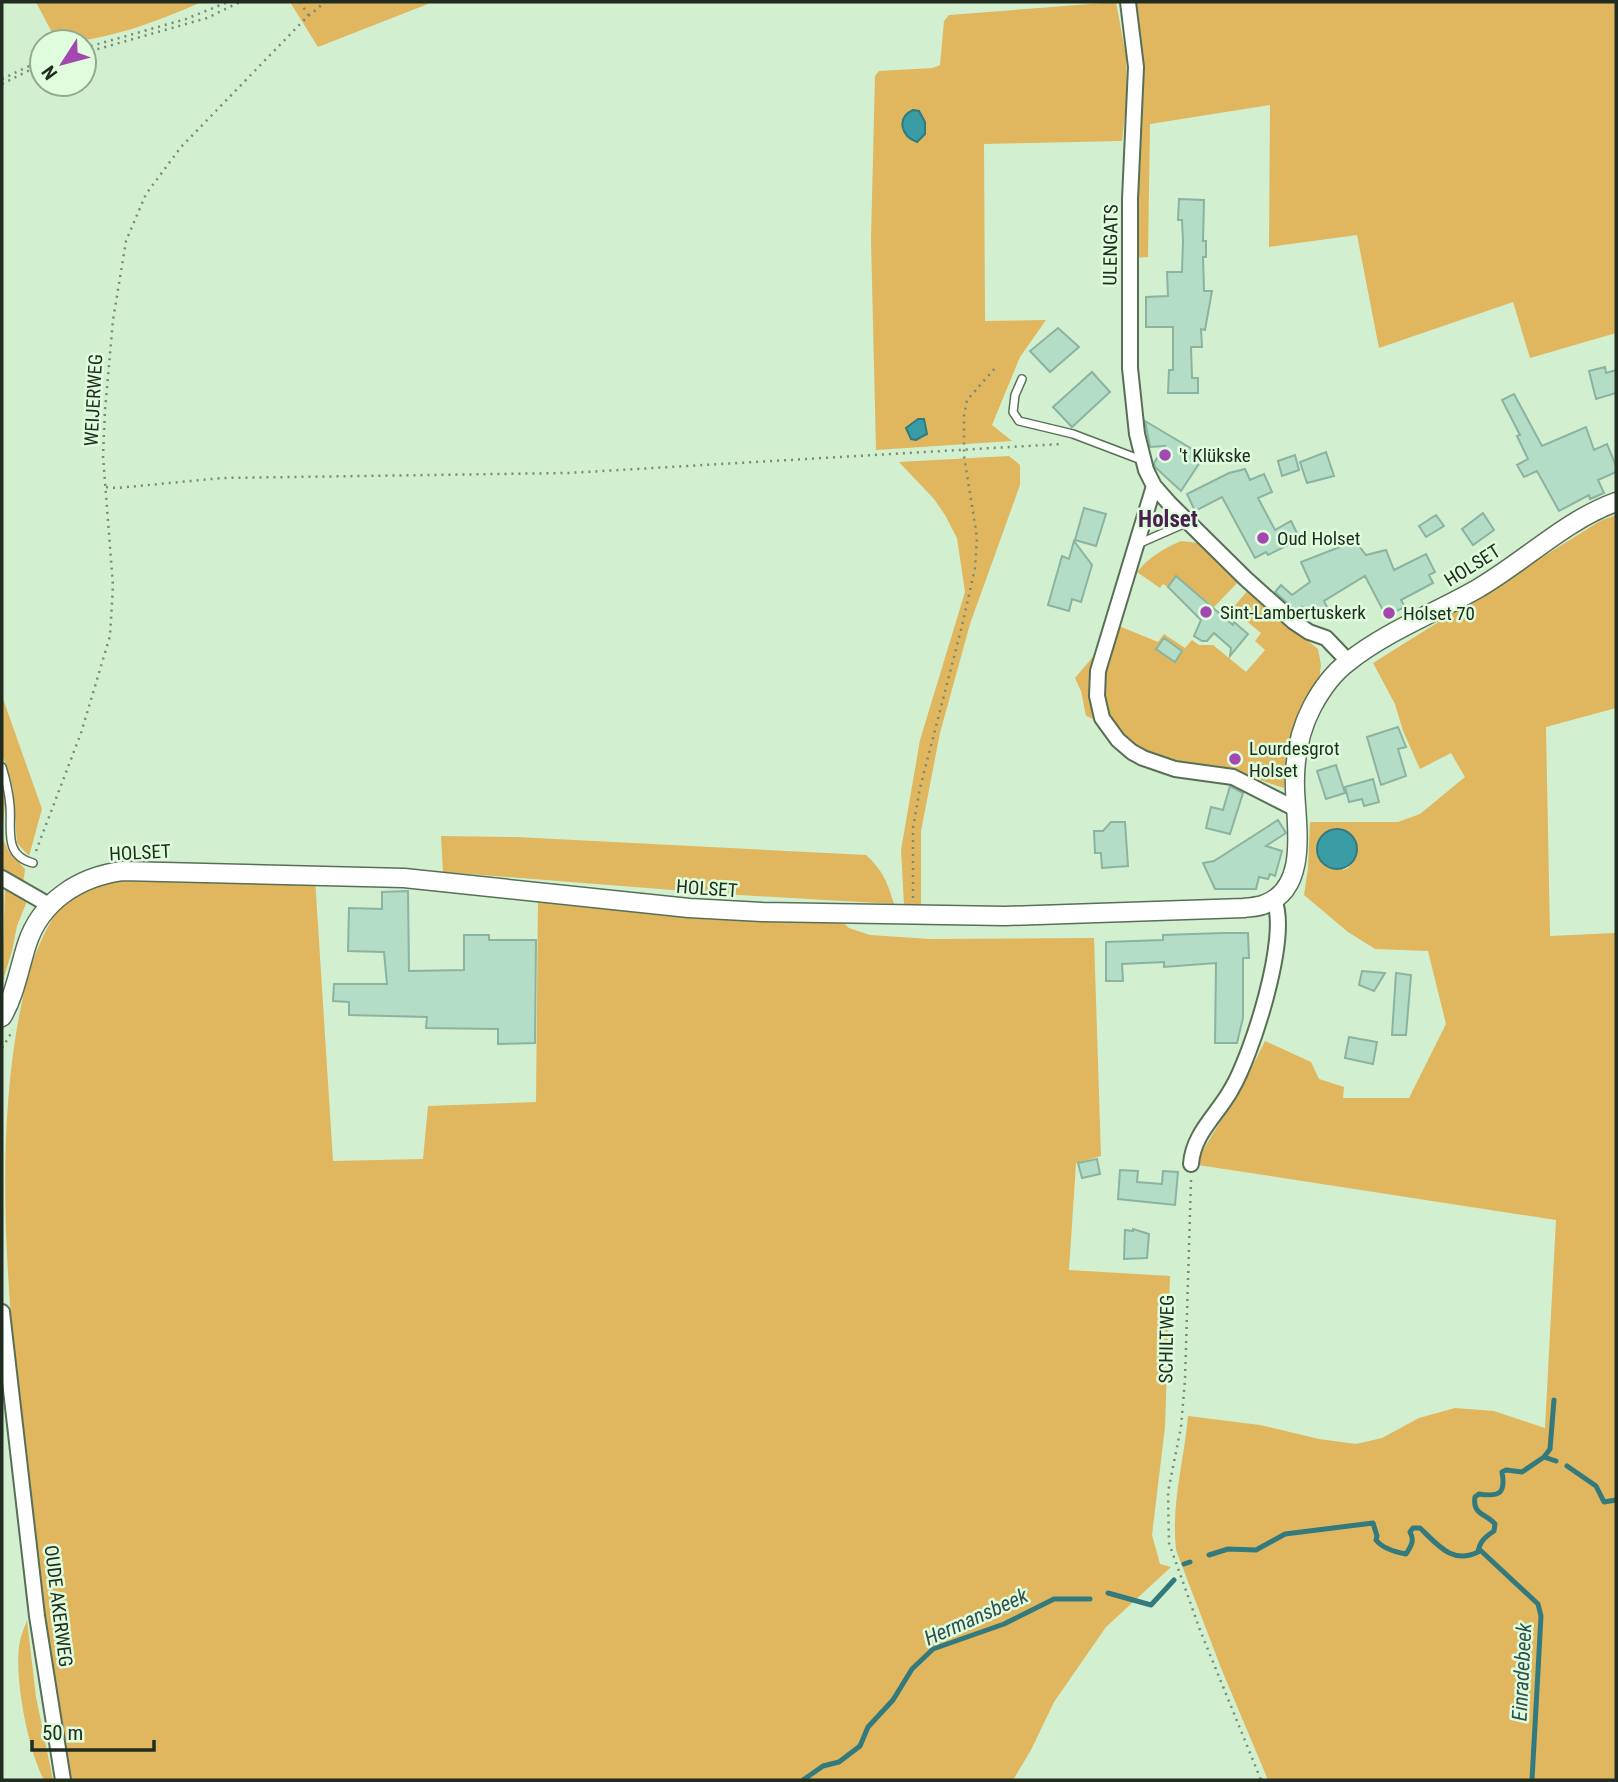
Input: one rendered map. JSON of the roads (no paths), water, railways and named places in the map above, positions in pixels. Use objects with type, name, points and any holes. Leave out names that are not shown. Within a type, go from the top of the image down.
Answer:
[{"type":"street","name":"ULENGATS","points":[[1128,2],[1136,66],[1130,212],[1130,368],[1137,434],[1143,461],[1154,486]]},
{"type":"street","points":[[1154,486],[1275,607],[1309,632],[1326,638],[1348,661]]},
{"type":"street","points":[[1154,486],[1098,671],[1098,708],[1110,731],[1125,747],[1143,758],[1175,769],[1233,777],[1296,809]]},
{"type":"street","name":"HOLSET","points":[[49,905],[81,883],[109,873],[161,871],[404,878],[689,908],[762,912],[1074,915],[1244,908],[1265,904],[1274,900],[1289,882],[1296,861],[1297,748],[1308,715],[1336,672],[1348,661],[1390,635],[1477,589],[1572,525],[1616,502]]},
{"type":"street","points":[[2,878],[49,905],[32,931],[2,1017]]},
{"type":"street","points":[[1191,1164],[1193,1145],[1219,1109],[1244,1066],[1260,1020],[1278,928],[1274,900]]},
{"type":"street","name":"OUDE AKERWEG","points":[[2,1312],[37,1616],[63,1780]]},
{"type":"lane","points":[[1021,379],[1013,412],[1019,421],[1073,434],[1143,461]]},
{"type":"lane","points":[[1138,544],[1188,522]]},
{"type":"lane","points":[[2,767],[11,810],[10,842],[23,859],[33,863]]},
{"type":"water","points":[[913,110],[919,111],[925,122],[925,134],[917,142],[907,136],[903,127],[904,118]]},
{"type":"water","points":[[918,419],[924,419],[927,434],[916,440],[911,439],[906,428]]},
{"type":"water","points":[[1337,829],[1345,830],[1351,835],[1356,841],[1356,857],[1351,863],[1345,868],[1337,869],[1329,868],[1323,863],[1318,857],[1317,849],[1318,841],[1323,835],[1329,830]]},
{"type":"waterway","points":[[1544,1457],[1550,1449],[1554,1400]]},
{"type":"waterway","name":"Hermansbeek","points":[[1209,1555],[1228,1549],[1256,1550],[1285,1534],[1373,1523],[1376,1540],[1394,1551],[1406,1554],[1412,1541],[1410,1532],[1413,1528],[1420,1528],[1446,1551],[1460,1556],[1469,1555],[1478,1552],[1483,1540],[1494,1531],[1495,1524],[1478,1511],[1475,1497],[1479,1494],[1492,1495],[1500,1492],[1503,1485],[1502,1472],[1506,1470],[1522,1472],[1544,1457],[1556,1461]]},
{"type":"waterway","name":"Hermansbeek","points":[[1567,1466],[1596,1486],[1604,1502],[1616,1500]]},
{"type":"waterway","name":"Einradebeek","points":[[1479,1549],[1538,1604],[1541,1616],[1532,1780]]},
{"type":"waterway","name":"Hermansbeek","points":[[1184,1564],[1190,1562]]},
{"type":"waterway","name":"Hermansbeek","points":[[1108,1593],[1151,1605],[1174,1580]]},
{"type":"waterway","name":"Hermansbeek","points":[[803,1780],[823,1766],[839,1762],[860,1746],[868,1727],[893,1700],[912,1669],[933,1649],[1004,1624],[1054,1599],[1090,1599]]},
{"type":"place","name":"'t Klükske","points":[[1165,455]]},
{"type":"place","name":"Oud Holset","points":[[1263,538]]},
{"type":"place","name":"Sint-Lambertuskerk","points":[[1206,612]]},
{"type":"place","name":"Holset 70","points":[[1389,613]]},
{"type":"place","name":"Lourdesgrot Holset","points":[[1235,759]]},
{"type":"district","name":"Holset","points":[[1168,519]]}]
